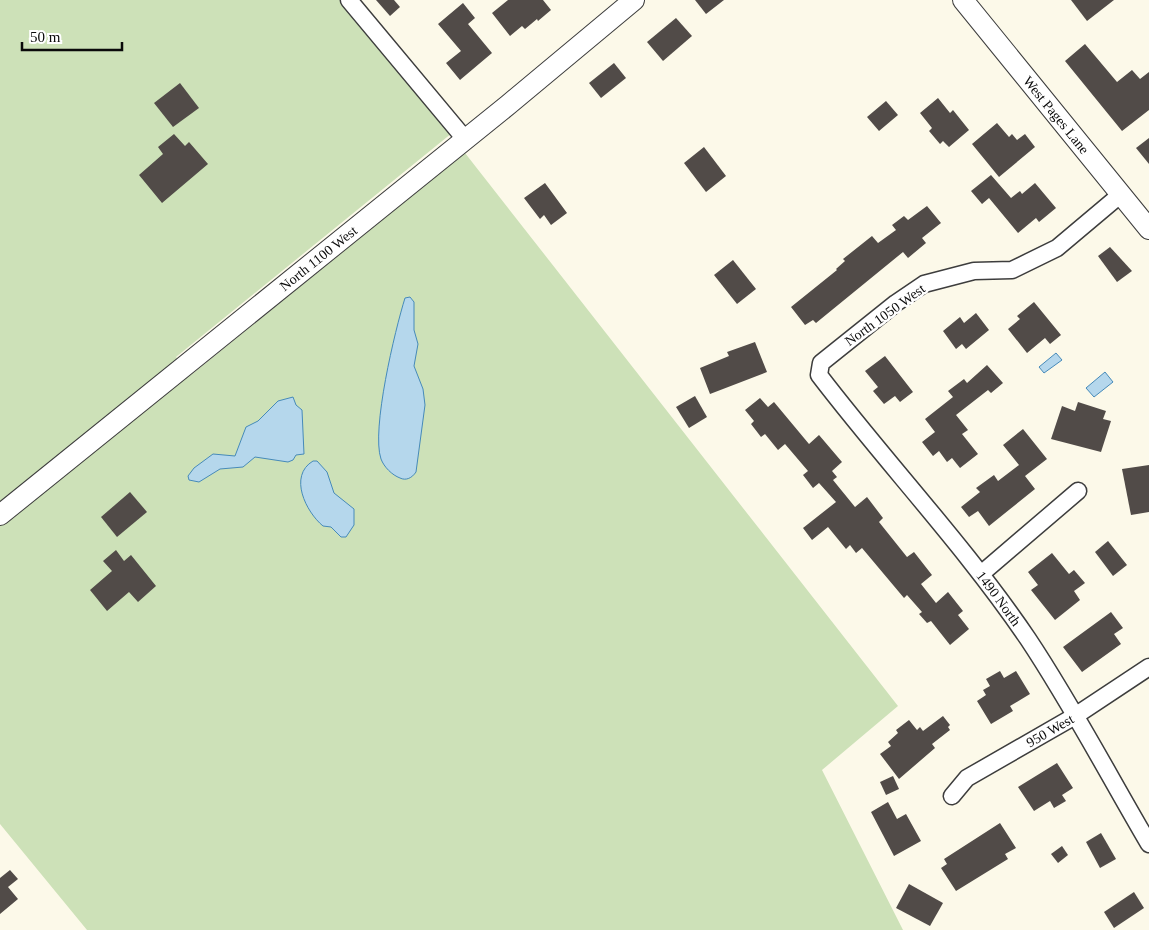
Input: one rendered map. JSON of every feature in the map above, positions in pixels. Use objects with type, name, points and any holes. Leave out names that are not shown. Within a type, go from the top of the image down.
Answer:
[{"type":"street","points":[[349,0],[465,139]]},
{"type":"street","name":"North 1100 West","points":[[0,515],[634,0]]},
{"type":"street","name":"West Pages Lane","points":[[963,0],[1149,229]]},
{"type":"street","name":"North 1050 West","points":[[819,375],[821,363],[896,303],[924,284],[974,271],[1012,270],[1056,248],[1120,194]]},
{"type":"street","name":"1490 North","points":[[819,375],[981,574],[1028,639],[1149,844]]},
{"type":"street","points":[[981,574],[1078,491]]},
{"type":"street","name":"950 West","points":[[952,796],[967,778],[1075,716],[1149,666]]},
{"type":"green space","points":[[0,0],[344,0],[452,133],[176,357],[191,375],[465,153],[898,706],[822,770],[903,930],[87,930],[0,824]]},
{"type":"water","points":[[410,297],[414,302],[414,330],[418,344],[414,366],[423,389],[425,405],[416,472],[407,479],[402,479],[391,473],[382,462],[379,445],[379,426],[396,333],[405,298]]},
{"type":"water","points":[[1056,353],[1062,360],[1044,373],[1039,367]]},
{"type":"water","points":[[1105,372],[1113,382],[1094,397],[1086,388]]},
{"type":"water","points":[[293,397],[296,405],[302,410],[304,454],[296,455],[293,460],[288,462],[255,457],[243,467],[220,469],[199,482],[189,480],[188,476],[194,468],[213,454],[235,456],[246,427],[258,421],[278,401]]},
{"type":"water","points":[[313,461],[317,461],[327,472],[334,493],[354,509],[354,525],[346,537],[341,537],[331,527],[323,526],[311,512],[302,494],[302,476],[306,468]]},
{"type":"building","points":[[376,0],[394,0],[400,7],[390,16]]},
{"type":"building","points":[[508,0],[543,0],[551,10],[538,21],[537,19],[525,29],[522,26],[510,36],[492,13]]},
{"type":"building","points":[[695,0],[724,0],[706,14]]},
{"type":"building","points":[[1071,0],[1114,0],[1087,21]]},
{"type":"building","points":[[463,3],[475,18],[468,24],[492,53],[460,80],[446,63],[461,51],[438,24]]},
{"type":"building","points":[[676,18],[692,36],[663,61],[647,42]]},
{"type":"building","points":[[1085,44],[1117,82],[1132,70],[1140,79],[1149,72],[1149,110],[1122,131],[1065,61]]},
{"type":"building","points":[[614,63],[626,78],[601,98],[589,83]]},
{"type":"building","points":[[180,83],[199,108],[173,127],[154,103]]},
{"type":"building","points":[[938,98],[950,113],[953,110],[969,130],[949,147],[943,141],[940,144],[929,131],[932,128],[920,113]]},
{"type":"building","points":[[886,101],[898,115],[879,131],[867,117]]},
{"type":"building","points":[[997,123],[1009,137],[1012,134],[1017,140],[1025,134],[1035,147],[999,177],[972,144]]},
{"type":"building","points":[[174,134],[185,146],[189,142],[208,164],[162,203],[139,175],[163,154],[158,147]]},
{"type":"building","points":[[1149,138],[1149,164],[1136,148]]},
{"type":"building","points":[[704,147],[726,176],[706,192],[684,163]]},
{"type":"building","points":[[991,175],[1011,198],[1020,191],[1022,194],[1035,183],[1056,208],[1039,222],[1036,218],[1018,233],[989,198],[982,204],[971,191]]},
{"type":"building","points":[[545,183],[567,213],[551,225],[544,215],[540,219],[524,198]]},
{"type":"building","points":[[927,206],[941,223],[922,238],[926,243],[908,258],[903,252],[816,323],[813,320],[805,325],[791,307],[837,270],[845,261],[843,259],[872,236],[878,243],[896,230],[892,225],[904,216],[908,220]]},
{"type":"building","points":[[1110,247],[1132,271],[1117,282],[1098,256]]},
{"type":"building","points":[[733,260],[756,289],[737,304],[714,275]]},
{"type":"building","points":[[1034,302],[1061,335],[1050,344],[1045,338],[1027,353],[1008,329],[1020,319],[1017,316]]},
{"type":"building","points":[[976,313],[989,330],[966,349],[962,344],[956,349],[943,331],[960,317],[964,323]]},
{"type":"building","points":[[755,342],[767,372],[710,394],[700,368],[729,356],[727,352]]},
{"type":"building","points":[[885,356],[913,392],[900,402],[895,396],[884,404],[873,391],[878,387],[865,371]]},
{"type":"building","points":[[987,365],[1003,383],[991,393],[988,390],[956,415],[968,430],[962,434],[978,454],[960,468],[952,458],[947,462],[939,451],[933,456],[922,442],[935,432],[925,419],[953,397],[948,391],[964,379],[967,383]]},
{"type":"building","points":[[695,396],[707,417],[689,428],[676,407]]},
{"type":"building","points":[[760,398],[768,407],[774,402],[809,444],[819,435],[842,462],[832,471],[837,477],[833,480],[855,507],[867,497],[883,518],[879,522],[907,557],[914,552],[932,575],[921,584],[936,603],[948,592],[963,611],[958,615],[969,629],[950,645],[931,621],[927,623],[919,614],[922,612],[907,595],[904,598],[862,548],[856,553],[850,545],[846,549],[828,527],[812,540],[803,528],[836,502],[819,483],[813,488],[803,475],[808,471],[785,444],[778,450],[765,434],[761,437],[751,424],[754,421],[745,410]]},
{"type":"building","points":[[1078,402],[1106,411],[1103,419],[1111,421],[1101,452],[1051,439],[1062,406],[1075,411]]},
{"type":"building","points":[[1023,429],[1047,459],[1025,476],[1035,489],[989,526],[978,511],[969,517],[961,507],[980,492],[976,488],[994,475],[998,481],[1019,465],[1003,445]]},
{"type":"building","points":[[1149,465],[1149,512],[1131,515],[1122,469]]},
{"type":"building","points":[[130,492],[147,512],[117,537],[101,517]]},
{"type":"building","points":[[1108,541],[1127,565],[1113,576],[1095,552]]},
{"type":"building","points":[[116,550],[124,561],[131,555],[156,586],[138,602],[129,592],[107,611],[90,590],[112,571],[103,561]]},
{"type":"building","points":[[1052,553],[1069,574],[1074,570],[1085,583],[1074,591],[1080,600],[1055,620],[1031,590],[1038,585],[1028,572]]},
{"type":"building","points":[[1111,612],[1123,628],[1114,634],[1121,644],[1082,672],[1063,647]]},
{"type":"building","points":[[1000,671],[1004,678],[1016,671],[1030,694],[1010,706],[1013,711],[991,724],[977,701],[986,695],[983,690],[990,686],[986,679]]},
{"type":"building","points":[[943,716],[950,725],[948,727],[950,730],[932,744],[935,748],[899,779],[880,754],[891,746],[888,742],[898,733],[896,730],[909,720],[917,730],[920,727],[923,731]]},
{"type":"building","points":[[1057,763],[1073,788],[1062,795],[1066,801],[1054,808],[1050,801],[1034,811],[1018,787]]},
{"type":"building","points":[[893,776],[899,789],[886,795],[880,782]]},
{"type":"building","points":[[888,802],[897,819],[906,814],[921,841],[894,856],[871,812]]},
{"type":"building","points":[[1000,823],[1016,848],[1005,854],[1008,859],[956,891],[941,868],[947,864],[944,859]]},
{"type":"building","points":[[1101,833],[1116,859],[1100,868],[1086,842]]},
{"type":"building","points":[[1062,846],[1068,855],[1058,863],[1051,854]]},
{"type":"building","points":[[10,870],[18,879],[8,887],[18,899],[0,914],[0,878]]},
{"type":"building","points":[[909,884],[943,903],[930,926],[896,908]]},
{"type":"building","points":[[1134,892],[1144,908],[1114,928],[1104,912]]}]
